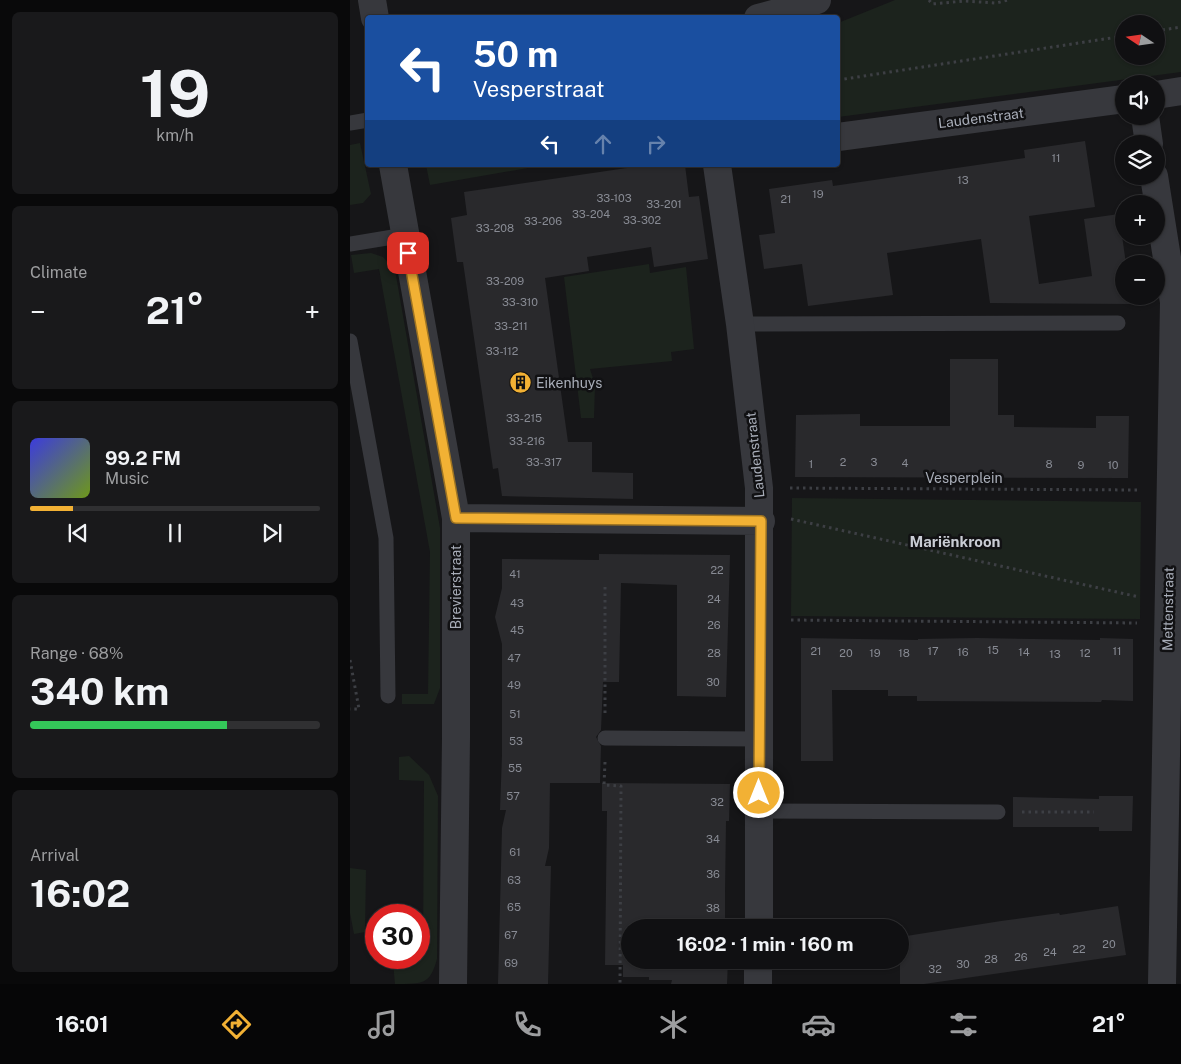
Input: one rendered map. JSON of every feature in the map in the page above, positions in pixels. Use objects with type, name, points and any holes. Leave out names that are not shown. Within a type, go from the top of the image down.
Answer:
[{"type":"street","points":[[372,0],[374,15]]},
{"type":"street","points":[[769,15],[817,0]]},
{"type":"street","points":[[1165,94],[1181,91]]},
{"type":"street","name":"Laudenstraat","points":[[840,137],[1115,100]]},
{"type":"street","name":"Brevierstraat","points":[[393,167],[456,518],[453,984]]},
{"type":"street","name":"Laudenstraat","points":[[717,167],[740,324],[760,488],[759,919]]},
{"type":"street","name":"Mettenstraat","points":[[1155,185],[1174,302],[1169,490],[1162,984]]},
{"type":"street","points":[[456,518],[761,521]]},
{"type":"street","points":[[758,969],[758,984]]},
{"type":"lane","points":[[350,123],[365,120]]},
{"type":"lane","points":[[350,244],[405,235]]},
{"type":"lane","points":[[740,324],[1118,323]]},
{"type":"lane","points":[[350,341],[386,538],[388,696]]},
{"type":"lane","points":[[605,738],[760,739]]},
{"type":"lane","points":[[759,811],[998,812]]},
{"type":"path","points":[[929,0],[932,4],[965,1],[996,3],[1008,0]]},
{"type":"path","points":[[1165,29],[1181,27]]},
{"type":"path","points":[[840,80],[1115,37]]},
{"type":"path","name":"Vesperplein","points":[[760,488],[1169,490]]},
{"type":"path","points":[[761,521],[792,519],[1141,598],[1168,610]]},
{"type":"path","points":[[605,584],[604,785],[621,786],[620,984]]},
{"type":"path","points":[[760,619],[1168,610]]},
{"type":"path","points":[[350,660],[359,709],[350,709]]},
{"type":"path","points":[[998,812],[1094,812]]},
{"type":"shaded area","points":[[895,0],[1181,0],[1181,72],[1158,75],[1115,75],[1115,81],[840,117],[840,22]]},
{"type":"shaded area","points":[[360,143],[371,194],[363,203],[350,205],[350,145]]},
{"type":"shaded area","points":[[426,167],[534,167],[430,185]]},
{"type":"shaded area","points":[[371,253],[383,257],[395,270],[440,528],[440,688],[434,704],[402,704],[402,694],[428,694],[430,552],[379,269],[354,273],[351,255]]},
{"type":"shaded area","points":[[649,264],[650,273],[686,267],[694,349],[671,352],[672,361],[590,369],[595,385],[594,418],[581,418],[564,277]]},
{"type":"shaded area","points":[[792,498],[1141,502],[1140,619],[791,616]]},
{"type":"shaded area","points":[[409,756],[429,775],[438,796],[437,959],[428,978],[413,984],[395,984],[394,969],[430,969],[430,904],[423,904],[424,781],[399,780],[399,757]]},
{"type":"shaded area","points":[[350,868],[366,870],[365,932],[354,934],[350,913]]},
{"type":"building","points":[[1085,141],[1095,207],[1029,216],[1039,284],[1092,276],[1084,219],[1115,215],[1115,245],[1123,245],[1125,255],[1115,255],[1115,304],[990,303],[981,239],[887,253],[893,295],[808,306],[802,264],[764,269],[759,235],[775,233],[769,189],[832,180],[833,186],[1025,158],[1024,150]]},
{"type":"building","name":"Eikenhuys","points":[[633,167],[685,167],[689,197],[699,196],[708,259],[654,267],[651,247],[587,257],[589,271],[545,278],[568,442],[592,442],[592,472],[633,473],[633,499],[502,496],[498,468],[493,469],[463,262],[457,262],[451,218],[467,215],[464,192]]},
{"type":"building","points":[[950,359],[998,359],[998,415],[1014,415],[1014,427],[1096,428],[1096,416],[1129,416],[1128,478],[795,477],[796,415],[860,414],[860,426],[950,426]]},
{"type":"building","points":[[599,554],[730,555],[726,697],[677,696],[677,585],[621,583],[619,682],[603,682],[601,730],[596,737],[601,746],[600,783],[550,783],[549,848],[545,866],[551,866],[548,984],[498,984],[502,828],[506,810],[500,810],[502,644],[495,617],[502,588],[502,559],[599,560]]},
{"type":"building","points":[[801,638],[918,640],[977,638],[1133,639],[1133,701],[917,701],[917,696],[888,696],[888,690],[832,690],[833,761],[801,761]]},
{"type":"building","points":[[602,783],[730,784],[729,821],[726,821],[725,919],[621,919],[621,965],[605,965],[607,811],[602,811]]},
{"type":"building","points":[[1099,796],[1133,796],[1132,831],[1099,831],[1099,827],[1013,827],[1013,797],[1099,799]]},
{"type":"building","points":[[1118,906],[1126,955],[924,984],[900,984],[900,969],[909,969],[909,936],[1059,913],[1060,915]]},
{"type":"building","points":[[623,969],[728,969],[727,984],[671,984],[672,980],[649,980],[649,977],[623,977]]},
{"type":"place","name":"Eikenhuys","points":[[520,383]]},
{"type":"district","name":"Mariënkroon","points":[[955,541]]},
{"type":"route","points":[[408,253],[456,518],[761,521],[759,793]]}]
